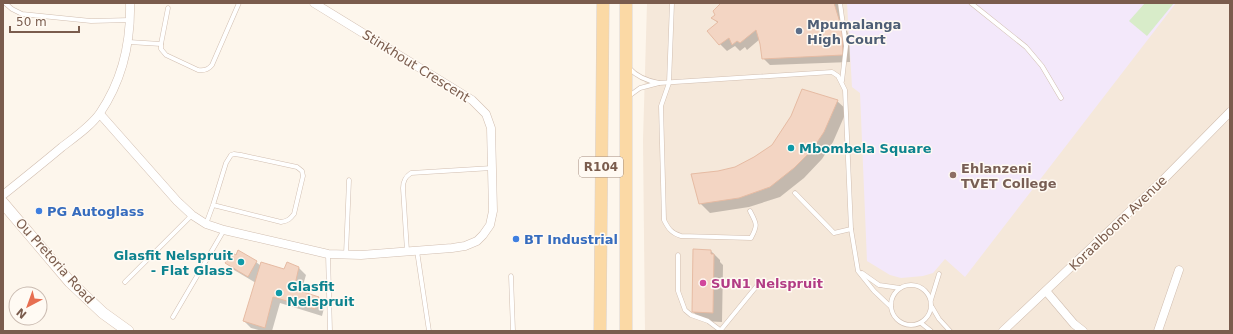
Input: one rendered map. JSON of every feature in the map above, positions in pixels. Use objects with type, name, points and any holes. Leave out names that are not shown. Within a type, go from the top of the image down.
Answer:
[{"type":"main road","name":"R104","points":[[600,331],[602,3]]},
{"type":"main road","name":"R104","points":[[626,3],[626,331]]},
{"type":"main road","name":"Ou Pretoria Road","points":[[3,204],[70,282],[104,313],[128,331]]},
{"type":"main road","points":[[625,246],[633,331]]},
{"type":"street","points":[[3,195],[82,131],[100,114],[125,62],[131,20],[130,3]]},
{"type":"street","name":"Stinkhout Crescent","points":[[100,114],[177,201],[192,215],[206,224],[224,230],[328,254],[361,255],[417,251],[465,246],[476,241],[483,236],[490,226],[493,211],[491,128],[486,114],[472,100],[314,3]]},
{"type":"street","name":"Koraalboom Avenue","points":[[1003,331],[1163,180],[1230,112]]},
{"type":"street","points":[[1158,331],[1179,270]]},
{"type":"street","points":[[1046,291],[1074,324],[1083,331]]},
{"type":"lane","points":[[5,3],[12,9],[22,14],[91,21],[131,20]]},
{"type":"lane","points":[[168,8],[161,49],[166,55],[203,71],[212,65],[239,3]]},
{"type":"lane","points":[[672,3],[669,83],[661,106],[664,220],[667,228],[681,236],[751,238],[757,223],[750,211]]},
{"type":"lane","points":[[840,3],[846,46],[842,81]]},
{"type":"lane","points":[[971,3],[1026,47],[1042,66],[1061,98]]},
{"type":"lane","points":[[129,42],[161,44]]},
{"type":"lane","points":[[626,65],[632,72],[649,81],[659,83],[832,72],[838,76],[842,81],[845,90],[851,229],[858,271],[874,291],[891,307]]},
{"type":"lane","points":[[626,99],[640,88],[659,83]]},
{"type":"lane","points":[[206,224],[214,205],[226,163],[231,155],[234,154],[298,167],[302,171],[303,176],[294,214],[287,221],[281,222],[214,205]]},
{"type":"lane","points":[[407,251],[403,188],[403,182],[406,176],[412,173],[492,168]]},
{"type":"lane","points":[[346,255],[350,180]]},
{"type":"lane","points":[[795,193],[834,234],[851,229]]},
{"type":"lane","points":[[125,282],[192,215]]},
{"type":"lane","points":[[173,318],[224,230]]},
{"type":"lane","points":[[417,251],[429,331]]},
{"type":"lane","points":[[328,254],[330,331]]},
{"type":"lane","points":[[678,255],[678,291],[685,310],[691,315],[708,321],[720,331],[760,282]]},
{"type":"lane","points":[[858,271],[879,285],[900,288],[910,285],[920,287],[929,294],[932,306],[939,319],[950,331]]},
{"type":"lane","points":[[931,300],[939,274]]},
{"type":"lane","points":[[511,276],[513,331]]},
{"type":"lane","points":[[900,288],[893,296],[891,307],[892,312],[899,321],[910,325],[921,323],[930,313],[932,306]]},
{"type":"lane","points":[[921,323],[931,331]]},
{"type":"shaded area","points":[[647,3],[1230,3],[1230,331],[645,331],[643,140]]},
{"type":"shaded area","name":"Ehlanzeni TVET College","points":[[847,3],[1176,3],[965,277],[945,259],[933,273],[923,276],[901,278],[890,275],[867,261],[860,93],[852,87]]},
{"type":"green space","points":[[1145,3],[1174,3],[1147,36],[1129,21]]},
{"type":"building","name":"Mpumalanga High Court","points":[[721,3],[834,3],[842,29],[843,55],[762,59],[756,30],[740,43],[737,41],[732,45],[729,38],[719,45],[707,31],[718,22],[711,18],[715,15],[713,11]]},
{"type":"building","name":"Mbombela Square","points":[[802,89],[838,100],[824,132],[812,150],[794,168],[770,187],[739,198],[699,204],[691,174],[718,171],[735,167],[772,145],[791,116]]},
{"type":"building","name":"SUN1 Nelspruit","points":[[693,249],[711,250],[711,254],[714,254],[713,313],[692,312]]},
{"type":"building","name":"Glasfit Nelspruit - Flat Glass","points":[[238,250],[257,261],[248,277],[225,263],[232,253],[236,255]]},
{"type":"building","name":"Glasfit Nelspruit","points":[[261,262],[284,269],[287,262],[299,267],[294,289],[319,297],[315,309],[273,297],[265,328],[243,321]]},
{"type":"place","name":"Mpumalanga High Court","points":[[799,31]]},
{"type":"place","name":"Mbombela Square","points":[[791,148]]},
{"type":"place","name":"Ehlanzeni TVET College","points":[[953,175]]},
{"type":"place","name":"PG Autoglass","points":[[39,211]]},
{"type":"place","name":"BT Industrial","points":[[516,239]]},
{"type":"place","name":"Glasfit Nelspruit - Flat Glass","points":[[241,262]]},
{"type":"place","name":"SUN1 Nelspruit","points":[[703,283]]},
{"type":"place","name":"Glasfit Nelspruit","points":[[279,293]]}]
